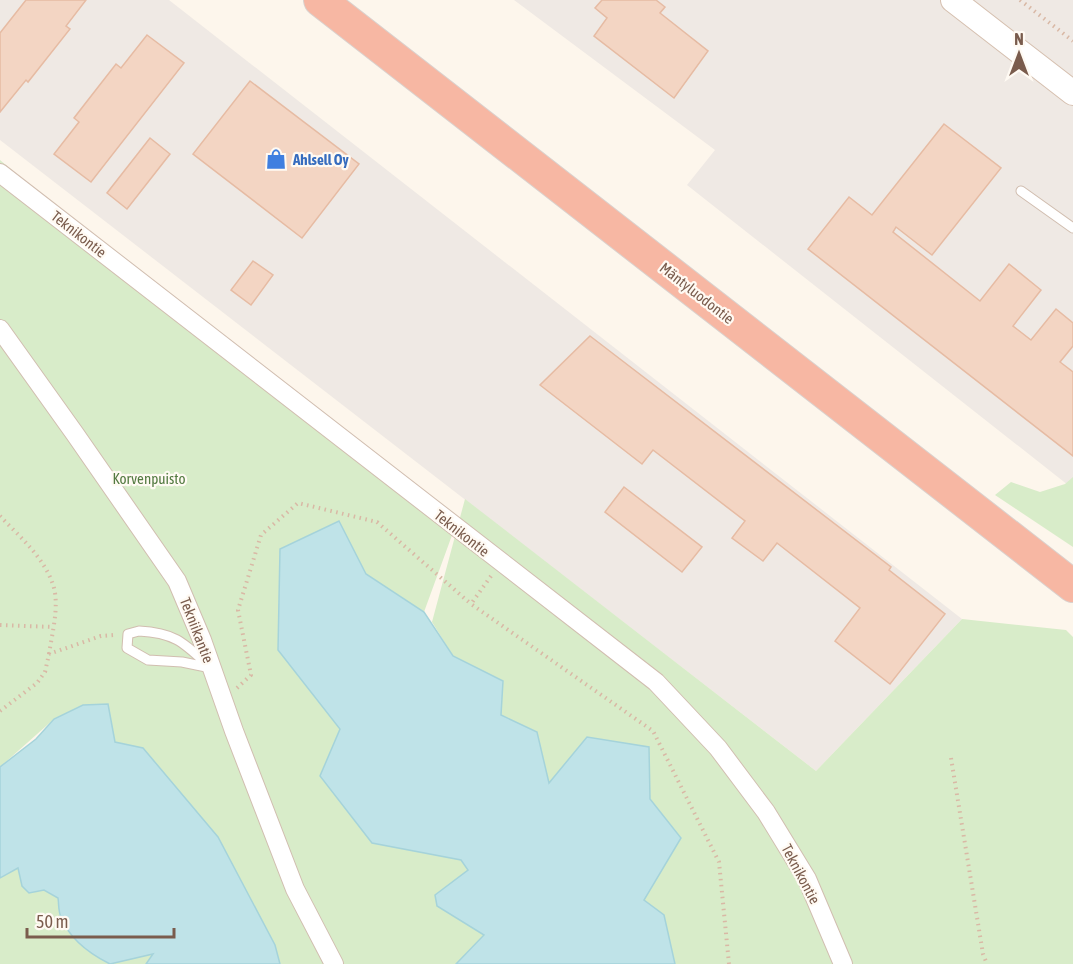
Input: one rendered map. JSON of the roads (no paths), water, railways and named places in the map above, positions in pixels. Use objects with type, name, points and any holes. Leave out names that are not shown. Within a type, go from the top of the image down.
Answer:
[{"type":"highway","name":"Mäntyluodontie","points":[[320,0],[1073,586]]},
{"type":"street","points":[[953,0],[1073,93]]},
{"type":"street","name":"Teknikontie","points":[[0,173],[656,682],[718,748],[766,812],[807,879],[843,964]]},
{"type":"street","name":"Tekniikantie","points":[[0,329],[177,582],[202,640],[295,889],[334,964]]},
{"type":"lane","points":[[1021,191],[1073,228]]},
{"type":"lane","points":[[139,631],[158,632],[180,640],[212,668],[183,662],[148,660],[128,648],[128,634],[139,631]]},
{"type":"water","points":[[339,521],[366,574],[424,612],[453,656],[503,681],[501,715],[537,732],[549,783],[587,737],[649,747],[650,799],[681,838],[644,900],[664,915],[675,964],[456,964],[484,935],[437,906],[435,895],[468,870],[461,860],[372,843],[320,776],[340,729],[278,650],[280,549]]},
{"type":"water","points":[[108,704],[115,742],[143,748],[218,837],[275,945],[280,964],[146,964],[153,954],[110,964],[88,950],[69,932],[60,915],[58,898],[44,890],[29,893],[22,886],[18,868],[0,878],[0,767],[36,739],[54,719],[83,705]]},
{"type":"place","name":"Ahlsell Oy","points":[[276,159]]},
{"type":"park label","name":"Korvenpuisto","points":[[149,478]]}]
